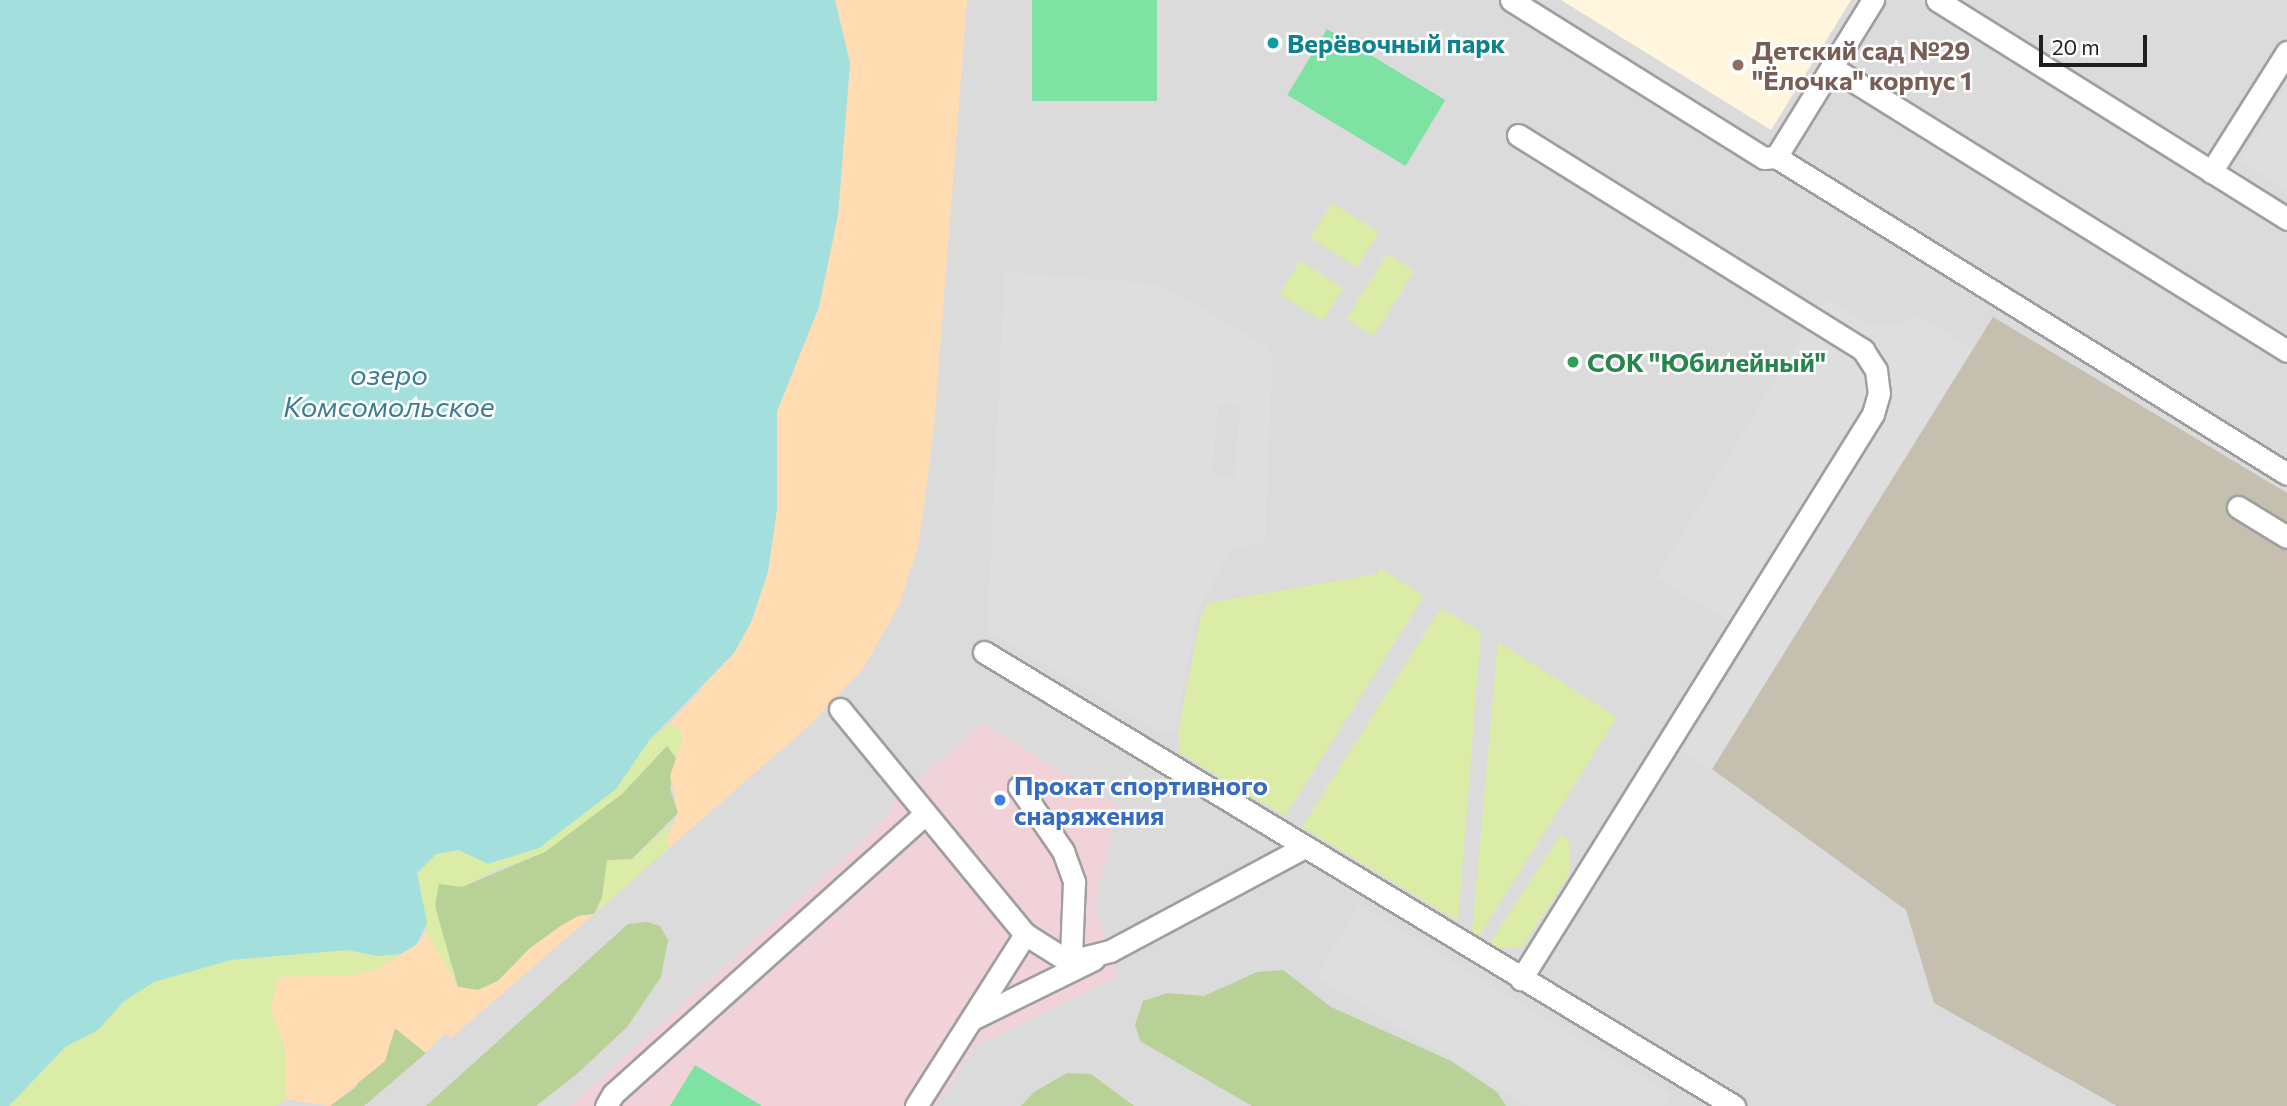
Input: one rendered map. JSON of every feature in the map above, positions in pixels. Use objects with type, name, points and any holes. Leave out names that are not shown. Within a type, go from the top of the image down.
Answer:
[{"type":"lane","points":[[1511,0],[1755,155],[1776,157],[2287,474]]},
{"type":"lane","points":[[1776,157],[1873,0]]},
{"type":"lane","points":[[1937,0],[2287,219]]},
{"type":"lane","points":[[2211,172],[2287,52]]},
{"type":"lane","points":[[1831,67],[2287,351]]},
{"type":"lane","points":[[1518,135],[1863,350],[1876,370],[1879,393],[1873,414],[1521,979]]},
{"type":"lane","points":[[2238,508],[2287,537]]},
{"type":"lane","points":[[984,652],[1303,848],[1734,1106]]},
{"type":"lane","points":[[840,709],[1025,934],[1049,953],[1071,957],[1108,952]]},
{"type":"lane","points":[[1019,787],[1063,852],[1074,882],[1071,957]]},
{"type":"lane","points":[[606,1106],[613,1094],[925,814]]},
{"type":"lane","points":[[971,1019],[1108,952],[1303,848]]},
{"type":"lane","points":[[916,1106],[1025,934]]},
{"type":"shaded area","points":[[0,0],[2287,0],[2287,1106],[0,1106]]},
{"type":"shaded area","name":"Детский сад №29 \"Ёлочка\" корпус 1","points":[[1561,0],[1851,0],[1771,130]]},
{"type":"shaded area","points":[[2287,85],[2287,191],[2239,161]]},
{"type":"shaded area","points":[[1005,272],[1159,284],[1266,346],[1272,357],[1265,543],[1232,548],[1224,558],[1196,617],[1175,732],[1158,731],[987,631]],"holes":[[[1218,404],[1240,406],[1234,477],[1212,475]]]},
{"type":"shaded area","points":[[1825,298],[1868,324],[1891,326],[1920,317],[1972,349],[1712,769],[1682,751],[1754,636],[1656,578]]},
{"type":"shaded area","points":[[1993,317],[2287,493],[2287,1106],[2117,1106],[1934,1003],[1906,910],[1712,769]]},
{"type":"shaded area","points":[[983,723],[1119,807],[1094,906],[1118,976],[975,1046],[936,1106],[570,1106],[879,826],[895,800]]},
{"type":"shaded area","points":[[1359,905],[1671,1094],[1663,1106],[1529,1106],[1316,977]]},
{"type":"green space","points":[[1032,0],[1157,0],[1157,101],[1032,101]]},
{"type":"green space","points":[[1327,29],[1445,100],[1406,166],[1287,95]]},
{"type":"green space","points":[[1332,203],[1379,232],[1357,267],[1310,238]]},
{"type":"green space","points":[[1387,254],[1414,271],[1373,336],[1346,319]]},
{"type":"green space","points":[[1300,261],[1343,288],[1323,321],[1279,294]]},
{"type":"green space","points":[[1380,568],[1424,596],[1285,816],[1180,753],[1178,733],[1200,619],[1208,603],[1377,574]]},
{"type":"green space","points":[[1441,608],[1481,632],[1458,921],[1302,827]]},
{"type":"green space","points":[[1498,642],[1617,717],[1479,936],[1472,932]]},
{"type":"green space","points":[[668,725],[679,727],[683,738],[676,758],[667,746],[622,794],[545,852],[486,874],[435,906],[458,987],[426,932],[417,873],[436,854],[459,850],[488,864],[616,789],[650,739]]},
{"type":"green space","points":[[667,746],[676,758],[670,789],[678,813],[632,859],[607,860],[602,897],[594,914],[578,916],[529,949],[498,981],[478,990],[458,987],[435,906],[439,884],[462,887],[545,852],[622,794]]},
{"type":"green space","points":[[672,822],[666,839],[669,848],[594,914],[602,897],[606,860],[632,859]]},
{"type":"green space","points":[[1561,834],[1569,842],[1569,874],[1523,946],[1499,949],[1490,943]]},
{"type":"green space","points":[[647,922],[660,926],[668,940],[661,977],[627,1027],[578,1073],[536,1106],[426,1106],[628,924]]},
{"type":"green space","points":[[347,950],[378,956],[400,954],[375,970],[355,975],[278,978],[271,1009],[285,1047],[286,1099],[276,1106],[9,1106],[65,1047],[98,1030],[124,1001],[153,982],[231,960]]},
{"type":"green space","points":[[1283,970],[1331,1007],[1451,1061],[1497,1092],[1506,1106],[1252,1106],[1140,1041],[1135,1025],[1143,1001],[1168,993],[1204,996],[1257,972]]},
{"type":"green space","points":[[395,1028],[426,1053],[364,1106],[330,1106],[355,1088]]},
{"type":"green space","points":[[695,1065],[762,1106],[670,1106]]},
{"type":"green space","points":[[1067,1073],[1091,1074],[1134,1106],[1021,1106],[1034,1092]]},
{"type":"sand","points":[[835,0],[967,0],[934,426],[919,544],[899,606],[863,668],[813,722],[669,848],[666,839],[678,813],[670,776],[683,738],[679,727],[668,725],[700,691],[774,450],[777,411],[792,375],[838,215],[850,63]]},
{"type":"sand","points":[[594,914],[451,1038],[445,1033],[426,1053],[395,1028],[385,1061],[330,1106],[286,1099],[285,1047],[271,1009],[278,977],[355,975],[375,970],[416,945],[426,932],[458,987],[478,990],[498,981],[529,949],[559,927],[578,916]]},
{"type":"water","name":"озеро Комсомольское","points":[[0,0],[835,0],[850,63],[838,215],[819,307],[777,411],[777,509],[768,572],[751,622],[734,653],[650,739],[616,789],[539,848],[488,864],[459,850],[436,854],[417,873],[427,923],[416,945],[400,954],[378,956],[347,950],[231,960],[154,982],[124,1001],[98,1030],[65,1047],[9,1106],[0,1106]]},
{"type":"place","name":"Верёвочный парк","points":[[1273,43]]},
{"type":"place","name":"Детский сад №29 \"Ёлочка\" корпус 1","points":[[1738,65]]},
{"type":"place","name":"СОК \"Юбилейный\"","points":[[1573,362]]},
{"type":"place","name":"Прокат спортивного снаряжения","points":[[1000,800]]}]
